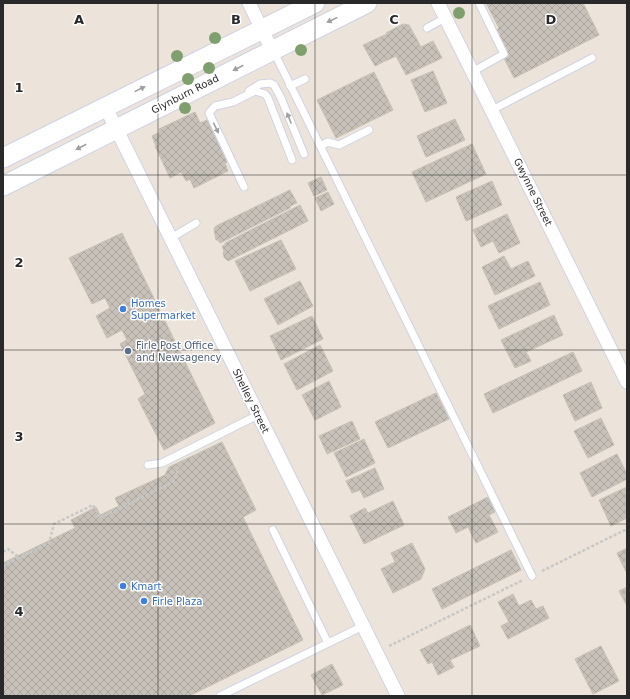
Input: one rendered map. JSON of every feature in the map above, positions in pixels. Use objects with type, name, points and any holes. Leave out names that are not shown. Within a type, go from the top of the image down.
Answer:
[{"type":"main road","points":[[3,158],[104,106],[316,3]]},
{"type":"main road","name":"Glynburn Road","points":[[3,186],[367,3]]},
{"type":"street","points":[[249,3],[272,50]]},
{"type":"street","name":"Gwynne Street","points":[[438,3],[627,382]]},
{"type":"street","name":"Shelley Street","points":[[104,106],[398,696]]},
{"type":"lane","points":[[472,72],[504,54],[479,3]]},
{"type":"lane","points":[[427,28],[445,18]]},
{"type":"lane","points":[[272,50],[532,576]]},
{"type":"lane","points":[[492,110],[592,58]]},
{"type":"lane","points":[[290,86],[306,79]]},
{"type":"lane","points":[[241,98],[251,89],[260,84],[270,83],[274,85],[280,94],[304,154]]},
{"type":"lane","points":[[244,187],[209,113],[215,106],[233,102],[255,91],[267,95],[292,160]]},
{"type":"lane","points":[[320,146],[328,142],[339,145],[369,130]]},
{"type":"lane","points":[[170,238],[196,223]]},
{"type":"lane","points":[[148,465],[162,463],[258,415]]},
{"type":"lane","points":[[273,530],[328,644]]},
{"type":"lane","points":[[220,696],[363,626]]},
{"type":"path","points":[[3,566],[49,543],[54,524],[93,505],[100,518],[173,482],[179,467]]},
{"type":"path","points":[[376,652],[627,529]]},
{"type":"path","points":[[3,552],[8,549],[20,558]]},
{"type":"building","points":[[486,3],[583,3],[599,35],[514,78],[504,58],[509,56],[496,31],[499,28]]},
{"type":"building","points":[[403,24],[409,25],[421,47],[433,41],[442,58],[406,75],[396,56],[375,66],[363,45],[387,34],[386,33]]},
{"type":"building","points":[[433,71],[447,103],[425,112],[411,80]]},
{"type":"building","points":[[374,72],[393,110],[336,138],[317,100]]},
{"type":"building","points":[[195,112],[200,123],[207,120],[227,162],[225,163],[228,171],[194,188],[190,179],[186,181],[181,172],[170,178],[152,136],[160,132],[159,129]]},
{"type":"building","points":[[455,119],[465,140],[426,157],[417,136]]},
{"type":"building","points":[[472,144],[486,174],[426,202],[412,172]]},
{"type":"building","points":[[321,177],[327,190],[314,196],[308,183]]},
{"type":"building","points":[[492,181],[502,205],[466,221],[456,197]]},
{"type":"building","points":[[290,190],[297,203],[290,206],[290,208],[220,243],[216,240],[214,229],[216,226]]},
{"type":"building","points":[[328,192],[334,204],[321,211],[315,198]]},
{"type":"building","points":[[300,205],[308,221],[228,261],[224,257],[222,246],[225,245],[225,243]]},
{"type":"building","points":[[507,214],[520,243],[499,253],[493,241],[481,247],[473,230]]},
{"type":"building","points":[[122,233],[215,423],[164,450],[138,399],[145,394],[120,344],[127,340],[122,330],[107,338],[96,316],[110,308],[105,298],[92,304],[69,258]]},
{"type":"building","points":[[281,240],[296,269],[250,291],[235,261]]},
{"type":"building","points":[[504,256],[511,269],[528,261],[535,276],[495,295],[482,267]]},
{"type":"building","points":[[300,281],[313,306],[278,325],[264,299]]},
{"type":"building","points":[[540,282],[550,305],[499,329],[488,306]]},
{"type":"building","points":[[554,315],[563,335],[526,352],[531,361],[515,368],[501,340]]},
{"type":"building","points":[[312,316],[323,339],[281,360],[270,336]]},
{"type":"building","points":[[320,345],[333,371],[297,390],[284,364]]},
{"type":"building","points":[[573,352],[582,371],[493,413],[484,394]]},
{"type":"building","points":[[329,381],[341,407],[315,420],[302,395]]},
{"type":"building","points":[[591,382],[602,408],[575,421],[563,395]]},
{"type":"building","points":[[436,393],[449,419],[388,448],[375,422]]},
{"type":"building","points":[[601,418],[614,445],[588,458],[574,431]]},
{"type":"building","points":[[352,421],[360,439],[327,454],[319,436]]},
{"type":"building","points":[[364,439],[375,463],[346,477],[334,453]]},
{"type":"building","name":"Firle Plaza","points":[[222,442],[256,510],[243,517],[303,640],[189,696],[3,696],[3,563],[75,528],[71,520],[96,507],[100,515],[119,506],[115,498],[165,475],[169,467]]},
{"type":"building","points":[[617,454],[627,474],[627,479],[592,497],[580,473]]},
{"type":"building","points":[[375,468],[384,489],[364,498],[360,490],[352,493],[346,481]]},
{"type":"building","points":[[627,487],[627,518],[611,526],[599,500]]},
{"type":"building","points":[[488,497],[495,512],[489,515],[498,532],[476,543],[468,527],[456,533],[448,517]]},
{"type":"building","points":[[393,501],[404,525],[364,544],[350,516],[365,508],[368,513]]},
{"type":"building","points":[[412,543],[425,569],[421,579],[393,593],[381,569],[395,562],[391,553]]},
{"type":"building","points":[[627,548],[627,574],[617,553]]},
{"type":"building","points":[[511,550],[521,570],[442,609],[432,589]]},
{"type":"building","points":[[627,587],[627,606],[619,591]]},
{"type":"building","points":[[513,594],[519,606],[531,600],[536,609],[543,606],[549,618],[508,639],[501,626],[509,622],[498,602]]},
{"type":"building","points":[[470,625],[480,646],[450,660],[454,667],[438,675],[432,662],[428,664],[420,650]]},
{"type":"building","points":[[601,646],[619,681],[593,694],[575,659]]},
{"type":"building","points":[[332,664],[343,685],[322,695],[311,675]]},
{"type":"place","name":"Homes Supermarket","points":[[123,309]]},
{"type":"place","name":"Firle Post Office and Newsagency","points":[[128,351]]},
{"type":"place","name":"Kmart","points":[[123,586]]},
{"type":"place","name":"Firle Plaza","points":[[144,601]]}]
